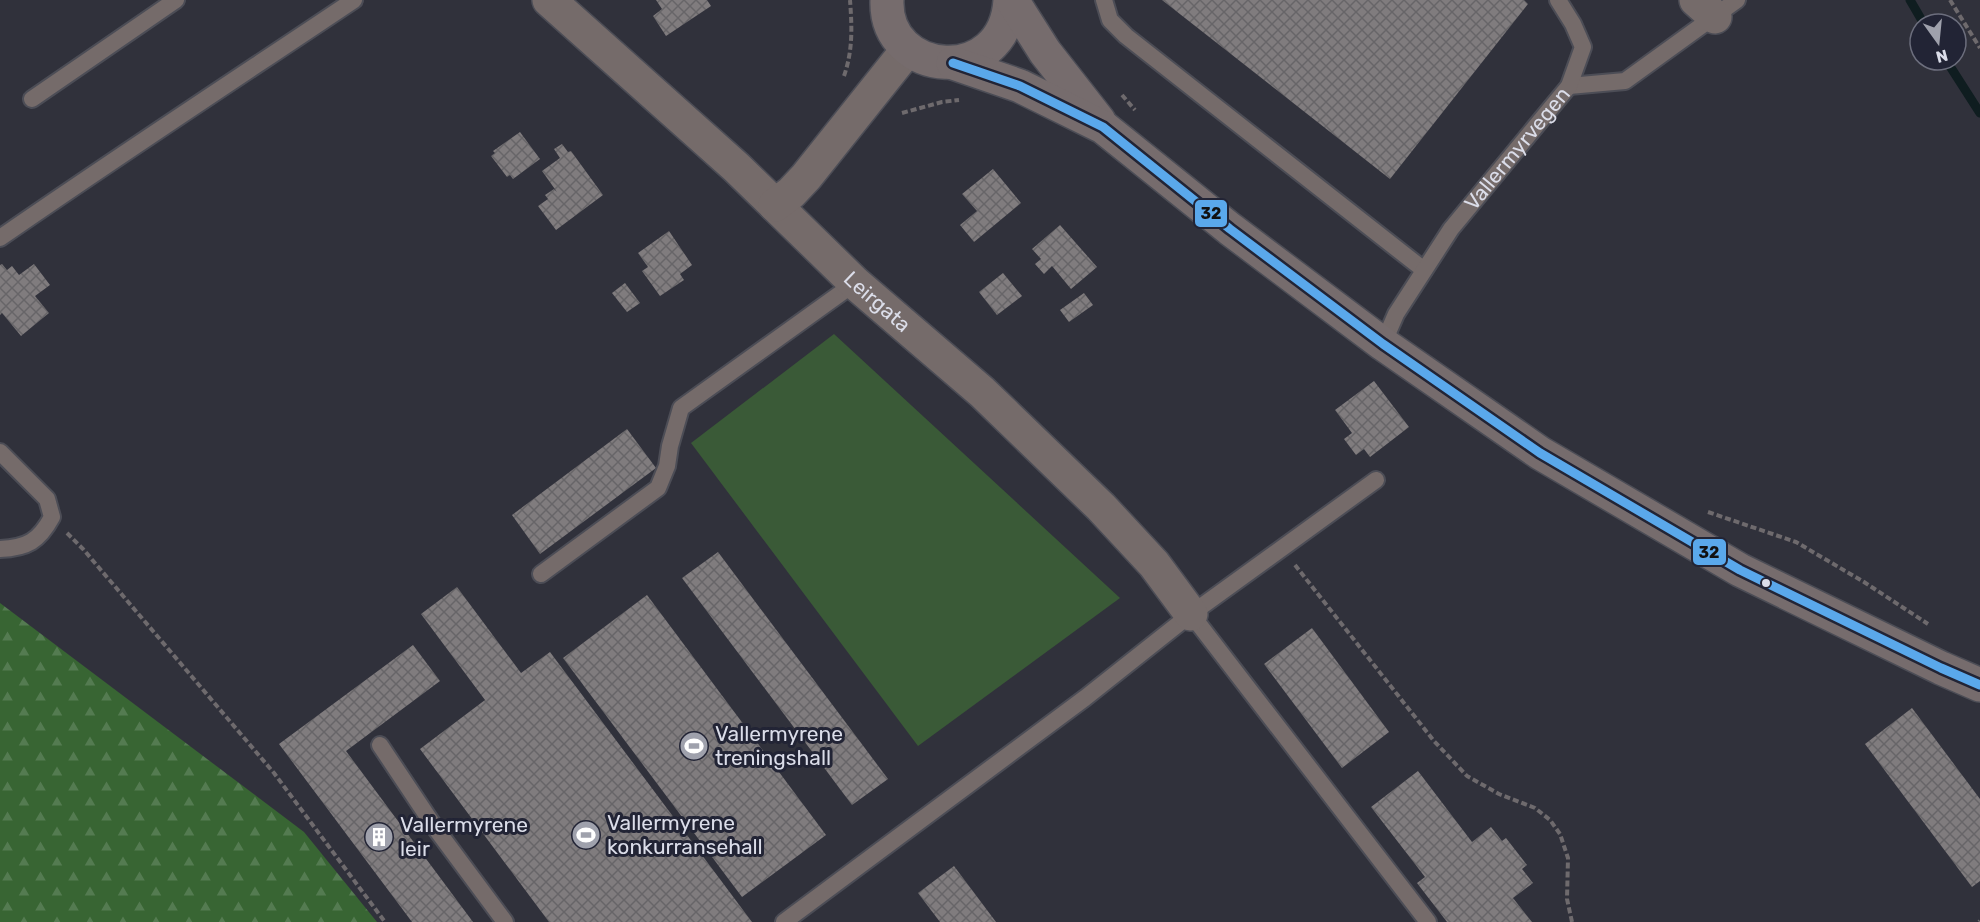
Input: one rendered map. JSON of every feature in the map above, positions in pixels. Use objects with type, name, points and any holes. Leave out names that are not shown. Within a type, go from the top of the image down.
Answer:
[{"type":"main road","points":[[954,63],[984,52],[996,41],[1004,28],[1011,0]]},
{"type":"main road","points":[[1011,0],[1045,52],[1103,127]]},
{"type":"main road","points":[[886,2],[890,23],[898,37],[909,49],[922,57],[937,62],[954,63],[1020,86],[1103,127],[1230,229],[1383,344],[1540,453],[1740,570],[1980,685]]},
{"type":"street","name":"Leirgata","points":[[549,0],[735,167],[855,283],[982,392],[1101,507],[1154,564],[1191,614]]},
{"type":"street","points":[[775,205],[791,193],[806,177],[909,49]]},
{"type":"lane","points":[[32,99],[176,0]]},
{"type":"lane","points":[[0,238],[115,158],[354,0]]},
{"type":"lane","points":[[1104,0],[1110,20],[1126,36],[1424,270]]},
{"type":"lane","points":[[1558,0],[1573,24],[1583,48],[1569,86]]},
{"type":"lane","name":"Vallermyrvegen","points":[[1383,344],[1396,315],[1451,229],[1569,86],[1625,81],[1716,6]]},
{"type":"lane","points":[[541,574],[658,488],[667,466],[681,408],[855,283]]},
{"type":"lane","points":[[0,452],[47,499],[52,517],[45,531],[32,543],[13,549],[0,549]]},
{"type":"lane","points":[[784,922],[1085,698],[1191,614],[1376,480]]},
{"type":"lane","points":[[1191,614],[1428,922]]},
{"type":"lane","points":[[380,745],[436,829],[505,922]]},
{"type":"path","points":[[844,77],[851,52],[853,30],[850,0]]},
{"type":"path","points":[[1950,0],[1980,48]]},
{"type":"path","points":[[1122,95],[1137,112]]},
{"type":"path","points":[[1700,509],[1796,542],[1864,582],[1930,626]]},
{"type":"path","points":[[52,517],[83,549],[274,773],[385,922]]},
{"type":"path","points":[[1282,548],[1434,741],[1467,776],[1499,794],[1534,808],[1550,820],[1560,834],[1568,858],[1567,899],[1572,922]]},
{"type":"green space","points":[[834,334],[1120,598],[918,746],[691,443]]},
{"type":"green space","points":[[0,603],[304,832],[377,922],[0,922]]},
{"type":"building","points":[[656,0],[707,0],[711,6],[666,36],[653,16],[662,9]]},
{"type":"building","points":[[1162,0],[1524,0],[1528,4],[1390,179]]},
{"type":"building","points":[[520,132],[540,159],[513,179],[510,175],[507,177],[491,156],[495,153],[493,151]]},
{"type":"building","points":[[562,144],[568,152],[571,151],[603,195],[556,230],[538,206],[548,199],[545,195],[554,189],[557,192],[542,171],[560,158],[554,149]]},
{"type":"building","points":[[993,169],[1021,203],[974,242],[960,225],[977,211],[962,194]]},
{"type":"building","points":[[1060,225],[1097,267],[1071,289],[1052,266],[1044,274],[1035,264],[1041,259],[1032,249]]},
{"type":"building","points":[[669,231],[692,265],[680,274],[684,280],[660,296],[642,271],[648,267],[638,253]]},
{"type":"building","points":[[2,264],[7,270],[12,266],[19,275],[34,264],[50,285],[35,296],[49,313],[21,336],[2,313],[0,315],[0,265]]},
{"type":"building","points":[[1003,273],[1022,296],[997,315],[979,292]]},
{"type":"building","points":[[625,283],[640,303],[627,312],[612,293]]},
{"type":"building","points":[[1084,293],[1093,305],[1069,322],[1060,310]]},
{"type":"building","points":[[1374,381],[1409,427],[1370,457],[1364,449],[1356,455],[1344,439],[1352,433],[1335,410]]},
{"type":"building","points":[[627,429],[656,468],[540,554],[512,515]]},
{"type":"building","points":[[718,552],[888,779],[852,805],[682,578]]},
{"type":"building","name":"Vallermyrene konkurransehall","points":[[457,587],[521,673],[550,652],[752,922],[549,922],[420,749],[485,700],[421,614]]},
{"type":"building","name":"Vallermyrene treningshall","points":[[647,595],[826,835],[742,897],[563,658]]},
{"type":"building","points":[[1312,628],[1389,732],[1342,768],[1264,664]]},
{"type":"building","name":"Vallermyrene leir","points":[[413,645],[440,681],[346,751],[473,922],[412,922],[279,744]]},
{"type":"building","points":[[1912,708],[1980,799],[1980,881],[1972,887],[1865,744]]},
{"type":"building","points":[[1418,771],[1472,842],[1491,827],[1502,841],[1506,838],[1527,865],[1522,869],[1533,883],[1513,898],[1532,922],[1447,922],[1417,883],[1425,877],[1371,807]]},
{"type":"building","points":[[954,866],[996,922],[940,922],[918,893]]},
{"type":"waterway","points":[[1910,0],[1917,12]]},
{"type":"waterway","points":[[1954,72],[1980,113]]},
{"type":"transit line","name":"32","points":[[953,63],[1020,86],[1103,127],[1230,229],[1383,344],[1540,453],[1740,570],[1980,685]]},
{"type":"place","name":"Vallermyrene treningshall","points":[[694,746]]},
{"type":"place","name":"Vallermyrene konkurransehall","points":[[586,835]]},
{"type":"place","name":"Vallermyrene leir","points":[[379,837]]}]
